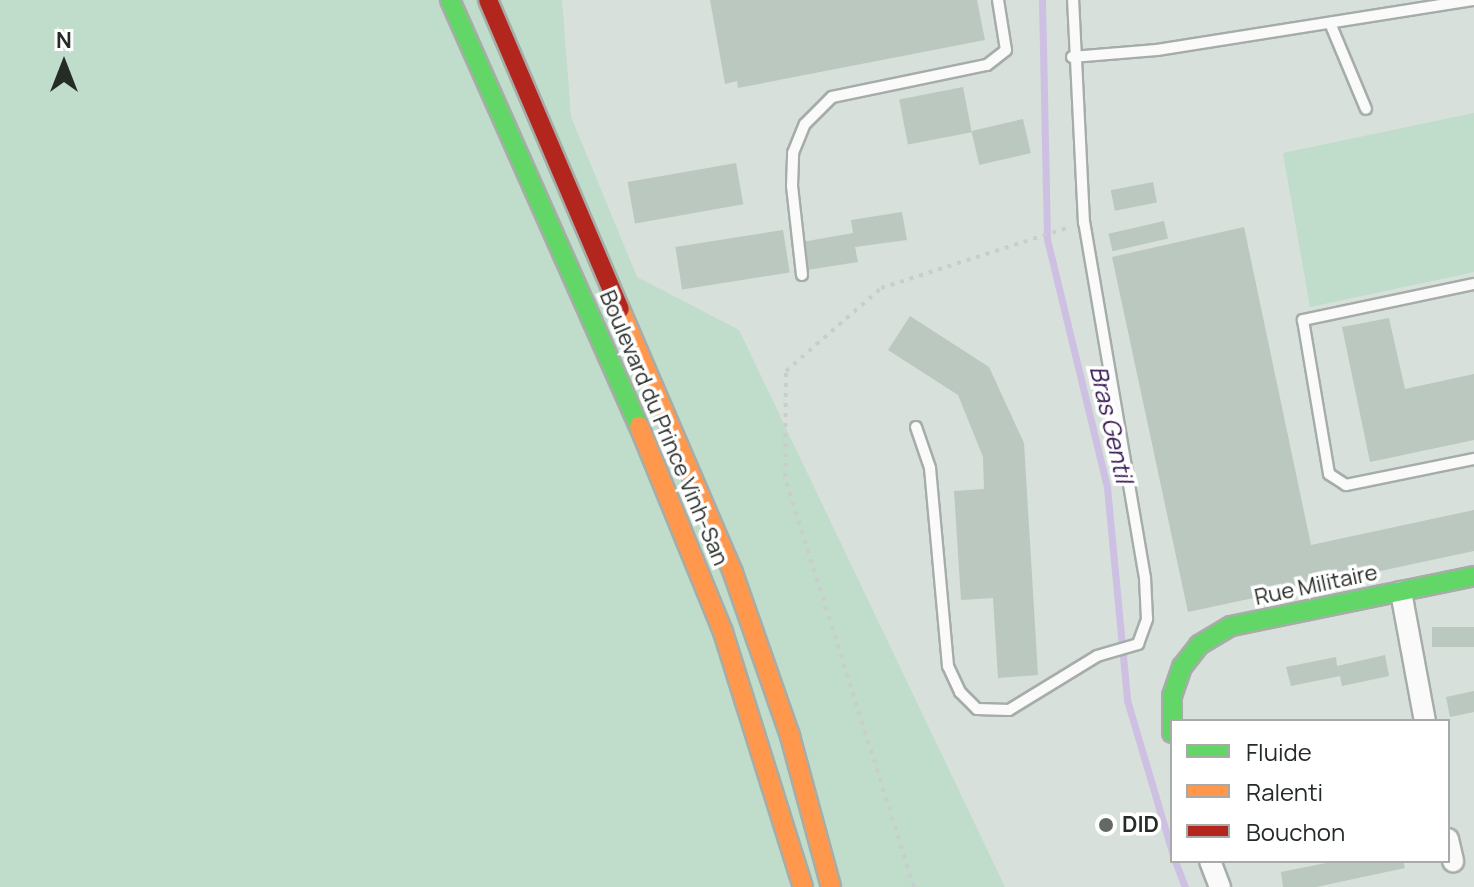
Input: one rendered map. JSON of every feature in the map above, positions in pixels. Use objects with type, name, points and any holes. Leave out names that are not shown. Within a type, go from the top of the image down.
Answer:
[{"type":"main road","name":"Boulevard du Prince Vinh-San","points":[[450,0],[649,447],[723,632],[778,794],[803,887]]},
{"type":"main road","name":"Boulevard du Prince Vinh-San","points":[[488,0],[733,573],[790,736],[831,887]]},
{"type":"main road","name":"Rue Militaire","points":[[1172,719],[1172,696],[1182,667],[1199,645],[1231,626],[1474,576]]},
{"type":"street","points":[[1401,592],[1425,719]]},
{"type":"street","points":[[1450,848],[1453,861]]},
{"type":"street","points":[[1211,863],[1220,887]]},
{"type":"lane","points":[[802,275],[792,186],[793,153],[805,124],[832,97],[987,65],[1006,50],[998,0]]},
{"type":"lane","points":[[916,427],[930,468],[948,666],[960,692],[977,709],[1009,710],[1097,656],[1138,644],[1147,619],[1145,578],[1084,223],[1072,57],[1073,0]]},
{"type":"lane","points":[[1072,57],[1330,23],[1474,0]]},
{"type":"lane","points":[[1330,23],[1366,109]]},
{"type":"lane","points":[[1474,284],[1303,320],[1329,474],[1346,485],[1474,459]]},
{"type":"path","points":[[914,887],[785,477],[786,371],[881,288],[1056,231]]},
{"type":"green space","points":[[0,0],[562,0],[571,117],[637,277],[739,330],[1005,887],[0,887]]},
{"type":"green space","points":[[1474,113],[1474,272],[1310,307],[1283,153]]},
{"type":"building","points":[[710,0],[977,0],[985,40],[738,88],[737,81],[725,84]]},
{"type":"building","points":[[963,87],[972,132],[908,145],[899,99]]},
{"type":"building","points":[[1023,119],[1031,153],[979,165],[971,131]]},
{"type":"building","points":[[736,163],[743,204],[635,223],[628,182]]},
{"type":"building","points":[[1153,182],[1157,203],[1115,211],[1111,190]]},
{"type":"building","points":[[902,212],[907,240],[855,247],[858,262],[807,270],[802,242],[853,233],[851,220]]},
{"type":"building","points":[[1164,221],[1168,239],[1113,251],[1108,234]]},
{"type":"building","points":[[1244,227],[1311,545],[1474,510],[1474,551],[1188,612],[1112,257]]},
{"type":"building","points":[[783,230],[790,272],[682,290],[675,247]]},
{"type":"building","points":[[910,316],[989,367],[1024,443],[1038,675],[998,678],[993,598],[961,600],[954,491],[984,489],[983,457],[958,395],[888,350]]},
{"type":"building","points":[[1389,318],[1405,389],[1474,374],[1474,440],[1370,462],[1342,327]]},
{"type":"building","points":[[1432,627],[1474,627],[1474,647],[1432,647]]},
{"type":"building","points":[[1385,655],[1389,676],[1342,686],[1340,676],[1291,686],[1286,667],[1336,657],[1337,666]]},
{"type":"building","points":[[1474,691],[1474,712],[1450,717],[1446,697]]},
{"type":"building","points":[[1326,863],[1404,863],[1405,868],[1316,887],[1283,887],[1281,872]]},
{"type":"waterway","name":"Bras Gentil","points":[[1042,0],[1047,239],[1107,487],[1127,700],[1170,845]]},
{"type":"waterway","name":"Bras Gentil","points":[[1176,863],[1185,887]]},
{"type":"traffic: fast","points":[[450,0],[639,426]]},
{"type":"traffic: fast","points":[[1172,719],[1172,696],[1182,667],[1199,645],[1231,626],[1474,576]]},
{"type":"traffic: slow","points":[[620,309],[733,573],[790,736],[831,887]]},
{"type":"traffic: slow","points":[[639,426],[723,632],[803,887]]},
{"type":"traffic: jam","points":[[488,0],[620,309]]},
{"type":"place","name":"DID","points":[[1106,825]]}]
